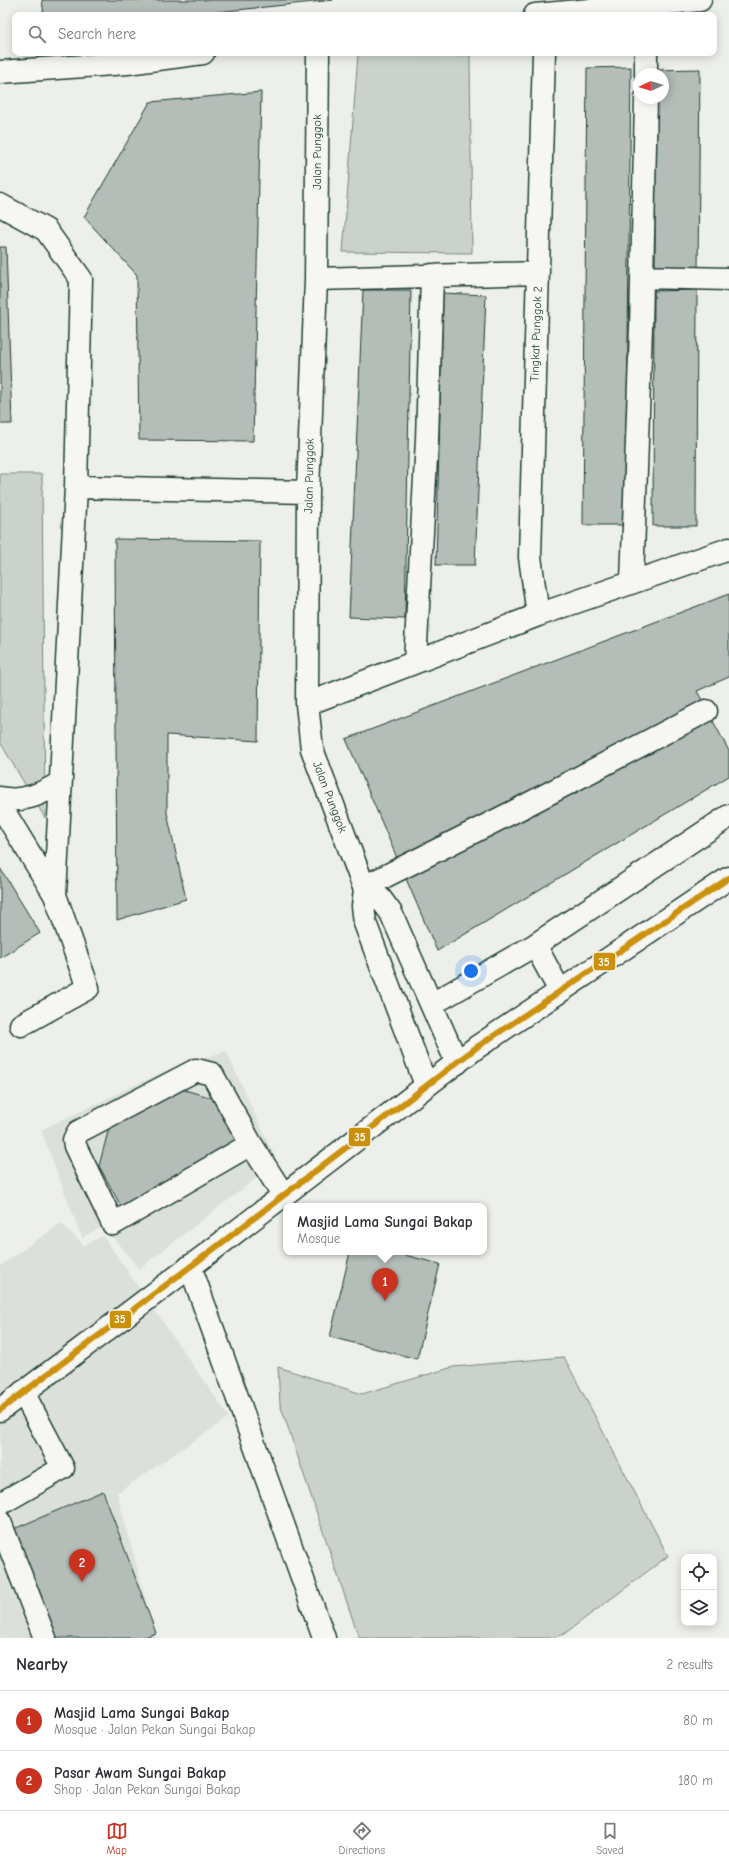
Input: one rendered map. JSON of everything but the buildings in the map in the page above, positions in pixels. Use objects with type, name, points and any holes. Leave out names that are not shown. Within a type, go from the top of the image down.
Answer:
[{"type":"street","points":[[605,12],[647,10],[700,0]]},
{"type":"street","points":[[0,72],[127,63],[180,56]]},
{"type":"street","name":"Jalan Punggok","points":[[318,56],[316,279],[308,492],[307,704],[312,749],[365,888],[363,906],[365,923],[426,1085]]},
{"type":"street","name":"Tingkat Punggok 2","points":[[538,615],[530,557],[544,56]]},
{"type":"street","points":[[646,56],[646,68]]},
{"type":"street","points":[[632,582],[646,104]]},
{"type":"street","points":[[0,205],[46,230],[81,279],[76,487],[55,894]]},
{"type":"street","points":[[316,279],[538,273]]},
{"type":"street","points":[[415,662],[427,440],[432,275]]},
{"type":"street","points":[[642,277],[729,279]]},
{"type":"street","points":[[76,487],[308,492]]},
{"type":"street","points":[[307,704],[538,615],[729,549]]},
{"type":"street","points":[[457,1063],[391,913],[380,898],[365,888],[513,813],[706,711]]},
{"type":"street","points":[[0,798],[10,800],[26,798],[43,792],[60,783]]},
{"type":"street","points":[[0,805],[55,894],[88,988],[21,1025]]},
{"type":"street","points":[[432,1004],[535,945],[729,816]]},
{"type":"street","points":[[0,1410],[284,1196],[477,1047],[729,878]]},
{"type":"street","points":[[535,945],[560,991]]},
{"type":"street","points":[[251,1144],[113,1224],[75,1146],[74,1140],[78,1132],[196,1070],[212,1074],[251,1144],[284,1196]]},
{"type":"street","points":[[190,1266],[324,1638]]},
{"type":"street","points":[[0,1504],[63,1468],[23,1392]]},
{"type":"street","points":[[0,1522],[45,1638]]},
{"type":"shaded area","points":[[358,56],[470,56],[472,253],[343,252]]},
{"type":"shaded area","points":[[0,474],[42,474],[45,818],[0,742]]},
{"type":"shaded area","points":[[226,1051],[277,1162],[139,1269],[103,1226],[82,1238],[41,1130],[169,1069]]},
{"type":"shaded area","points":[[61,1223],[84,1245],[103,1236],[229,1417],[117,1493],[156,1638],[0,1638],[0,1266]]},
{"type":"shaded area","points":[[564,1357],[668,1556],[564,1634],[551,1638],[359,1638],[280,1404],[278,1367],[362,1394],[453,1367]]},
{"type":"transit line","name":"35","points":[[0,1410],[211,1251],[477,1047],[729,878]]},
{"type":"place","name":"Masjid Lama Sungai Bakap","points":[[385,1301]]},
{"type":"place","name":"Pasar Awam Sungai Bakap","points":[[82,1582]]}]
